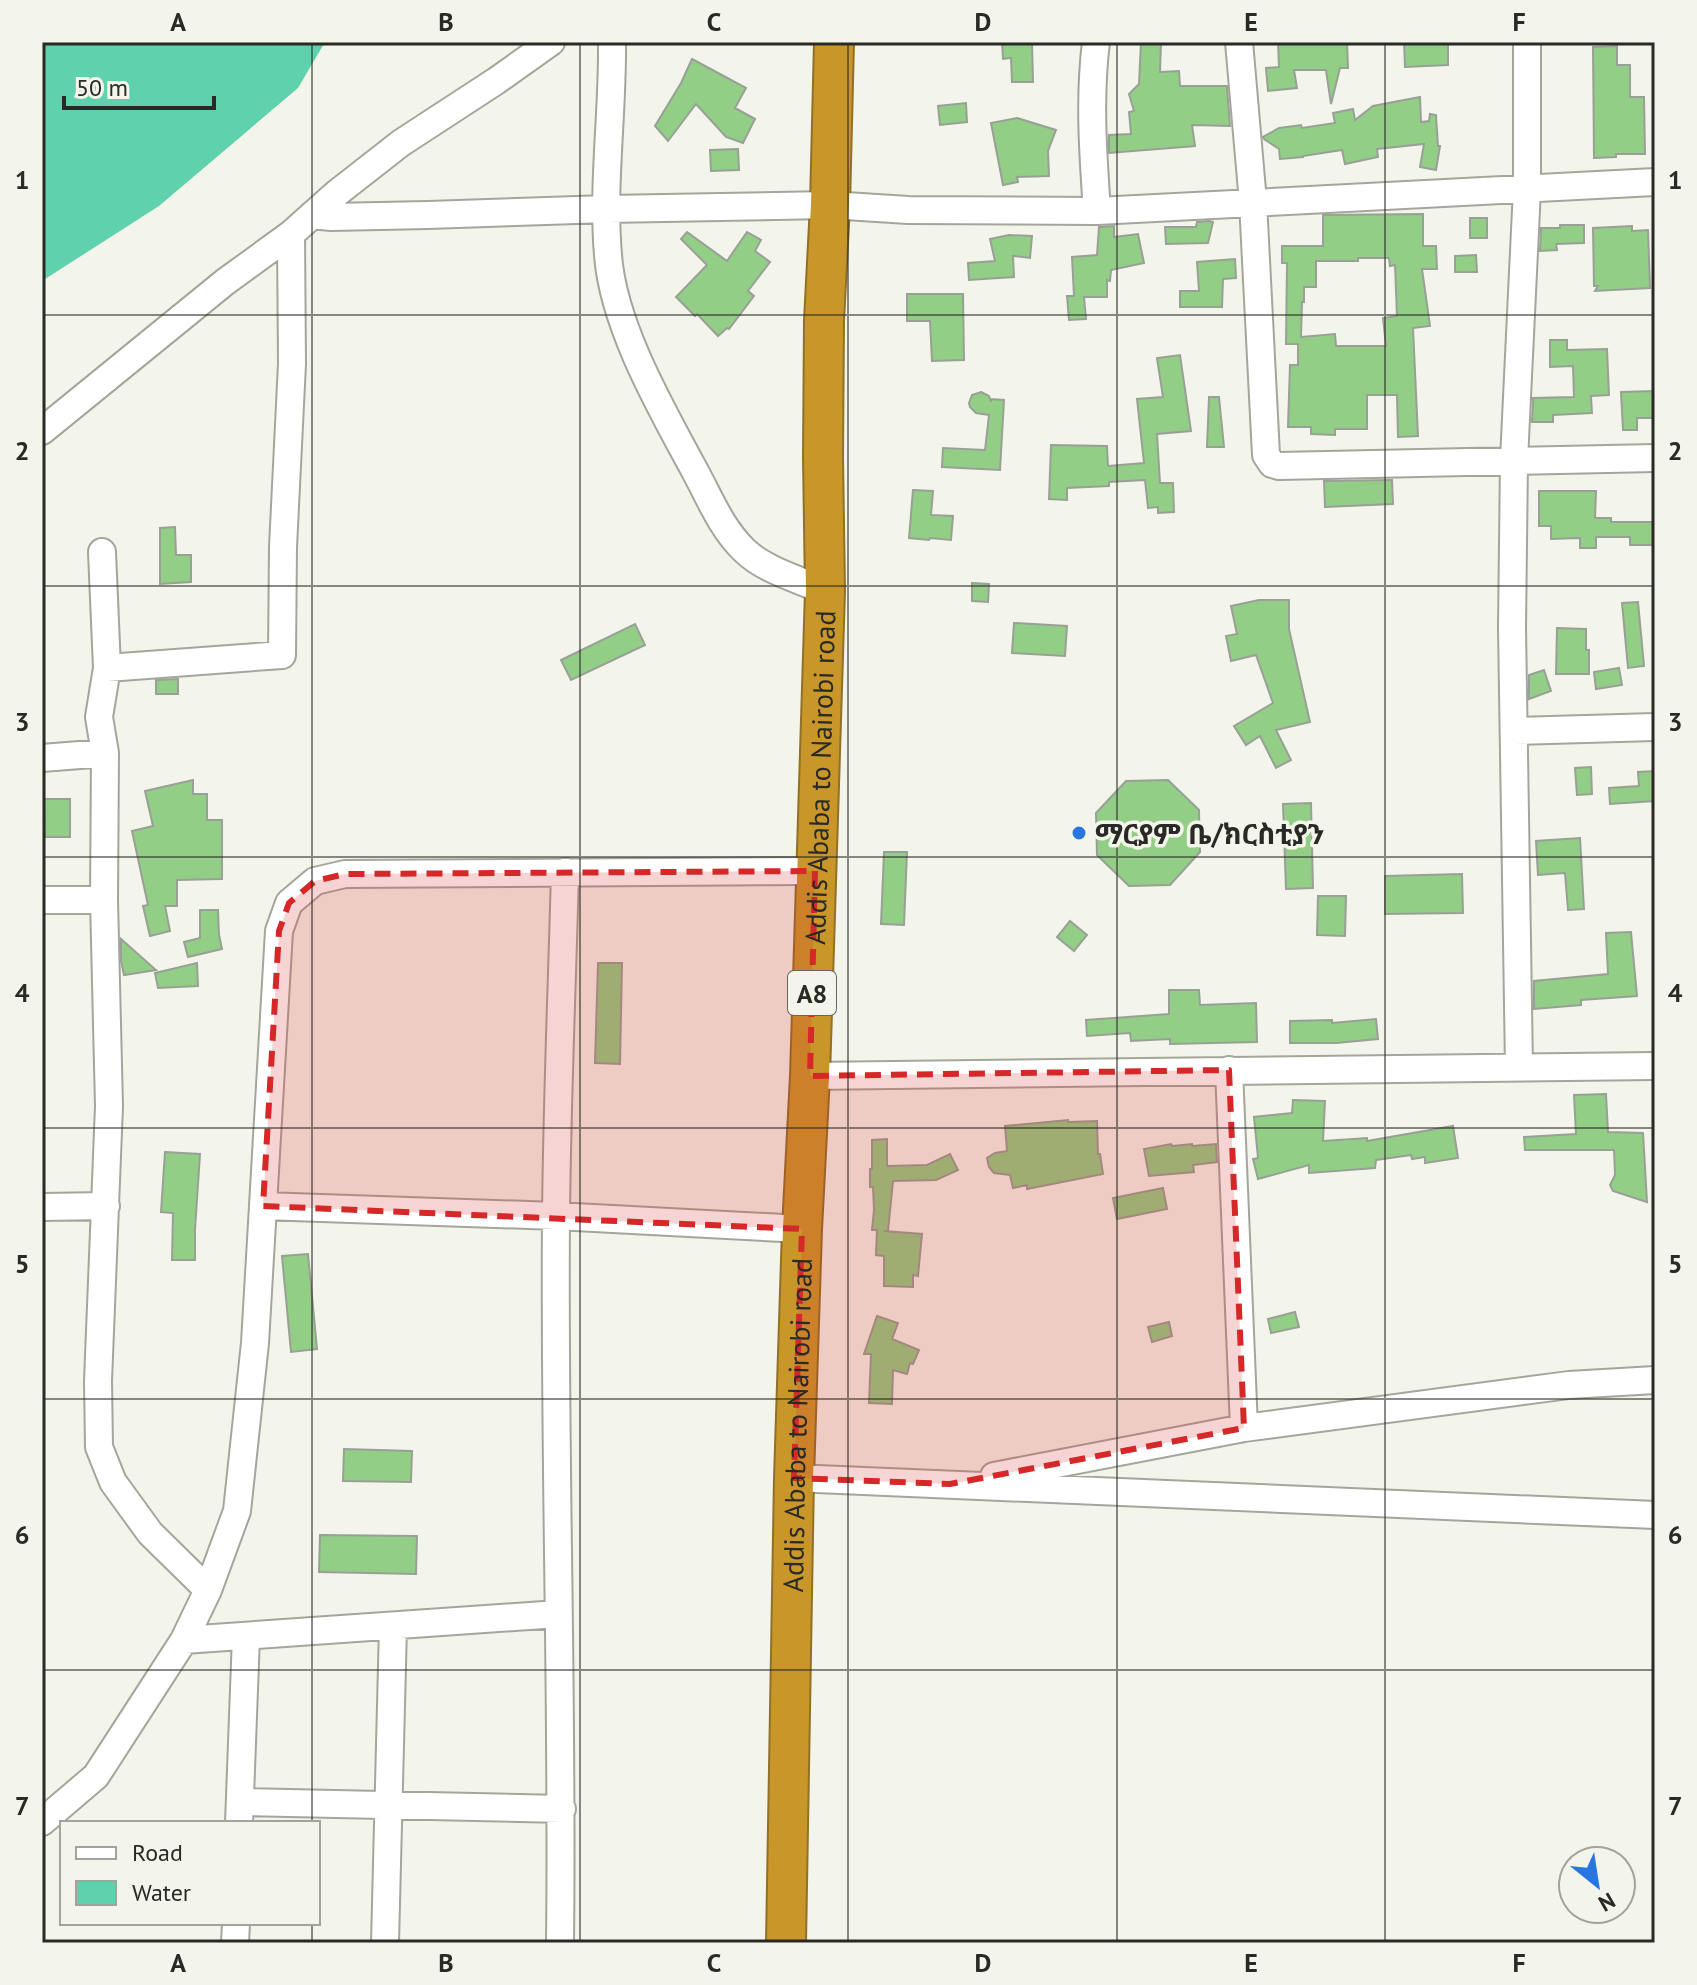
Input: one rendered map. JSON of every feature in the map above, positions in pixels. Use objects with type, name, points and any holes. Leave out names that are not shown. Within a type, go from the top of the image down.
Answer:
[{"type":"highway","name":"Addis Ababa to Nairobi road","points":[[786,1943],[794,1478],[825,591],[824,321],[834,42]]},
{"type":"street","points":[[42,431],[401,143],[551,42]]},
{"type":"street","points":[[612,42],[607,209],[608,256],[616,303],[660,405],[729,535],[746,553],[765,565],[825,591]]},
{"type":"street","points":[[1096,42],[1092,73],[1092,142],[1097,211]]},
{"type":"street","points":[[1239,42],[1253,202],[1266,455],[1272,464],[1655,458]]},
{"type":"street","points":[[1519,1067],[1512,628],[1514,460],[1527,189],[1527,42]]},
{"type":"street","points":[[312,215],[830,205],[908,210],[1097,211],[1655,182]]},
{"type":"street","points":[[107,668],[282,655],[283,547],[292,364],[291,234]]},
{"type":"street","points":[[102,552],[107,668],[99,717],[105,753],[104,900],[109,1106],[98,1381],[99,1447],[113,1482],[150,1533],[208,1590]]},
{"type":"street","points":[[1515,731],[1655,727]]},
{"type":"street","points":[[42,758],[105,753]]},
{"type":"street","points":[[42,1822],[96,1776],[184,1640],[208,1590],[237,1511],[255,1343],[279,931],[289,903],[315,881],[345,874],[815,871]]},
{"type":"street","points":[[560,1943],[562,1809],[556,1216],[565,872]]},
{"type":"street","points":[[42,900],[104,900]]},
{"type":"street","points":[[810,1076],[1655,1066]]},
{"type":"street","points":[[1229,1070],[1244,1428]]},
{"type":"street","points":[[42,1207],[106,1206]]},
{"type":"street","points":[[263,1206],[556,1216],[802,1229]]},
{"type":"street","points":[[950,1484],[1244,1428],[1569,1385],[1655,1380]]},
{"type":"street","points":[[794,1478],[1655,1515]]},
{"type":"street","points":[[184,1640],[558,1614]]},
{"type":"street","points":[[385,1943],[393,1626]]},
{"type":"street","points":[[246,1636],[239,1812],[389,1805],[562,1809]]},
{"type":"highlighted area","points":[[815,871],[810,1076],[1229,1070],[1244,1428],[950,1484],[794,1478],[802,1229],[263,1206],[279,931],[289,903],[315,881],[345,874]]},
{"type":"water","points":[[42,42],[325,42],[298,88],[159,206],[42,281]]},
{"type":"building","points":[[1002,42],[1032,42],[1033,82],[1012,82],[1011,58],[1003,59]]},
{"type":"building","points":[[1141,42],[1161,42],[1160,72],[1179,71],[1180,86],[1227,86],[1230,126],[1192,125],[1195,146],[1109,153],[1109,135],[1131,134],[1129,112],[1134,111],[1129,94],[1139,84]]},
{"type":"building","points":[[1278,42],[1347,42],[1348,68],[1340,68],[1331,104],[1326,70],[1294,70],[1297,88],[1268,91],[1266,68],[1279,67]]},
{"type":"building","points":[[1404,42],[1448,42],[1448,65],[1405,67]]},
{"type":"building","points":[[1617,46],[1617,65],[1630,65],[1630,97],[1644,97],[1645,154],[1594,158],[1593,47]]},
{"type":"building","points":[[692,59],[746,88],[735,108],[755,119],[743,143],[726,137],[696,104],[668,141],[655,126]]},
{"type":"building","points":[[1420,97],[1421,122],[1429,121],[1430,114],[1436,115],[1440,146],[1436,170],[1420,167],[1424,144],[1377,149],[1378,157],[1345,164],[1342,150],[1280,159],[1279,149],[1263,137],[1279,128],[1335,123],[1333,113],[1353,109],[1355,120],[1373,106]]},
{"type":"building","points":[[966,103],[967,122],[940,125],[938,106]]},
{"type":"building","points":[[1017,118],[1056,130],[1048,151],[1049,176],[1017,177],[1018,182],[1003,185],[991,123]]},
{"type":"building","points":[[738,149],[739,170],[711,171],[710,150]]},
{"type":"building","points":[[1423,214],[1423,246],[1436,246],[1437,269],[1422,269],[1430,326],[1413,328],[1418,436],[1398,437],[1397,395],[1367,395],[1367,429],[1335,429],[1335,435],[1311,434],[1311,427],[1288,427],[1290,365],[1298,365],[1298,344],[1286,344],[1287,263],[1282,263],[1282,246],[1323,246],[1323,215]],"holes":[[[1389,258],[1390,266],[1395,265],[1397,316],[1383,318],[1386,346],[1336,346],[1335,334],[1301,337],[1304,287],[1316,287],[1316,261]]]},
{"type":"building","points":[[1470,218],[1487,218],[1487,238],[1470,238]]},
{"type":"building","points":[[1197,222],[1213,222],[1208,243],[1166,244],[1165,227],[1196,227]]},
{"type":"building","points":[[1560,225],[1584,225],[1584,243],[1556,244],[1557,250],[1540,251],[1541,228],[1560,228]]},
{"type":"building","points":[[1114,226],[1114,237],[1138,234],[1144,263],[1111,270],[1110,281],[1107,280],[1107,297],[1084,297],[1086,319],[1069,320],[1067,296],[1074,296],[1072,257],[1097,255],[1099,227]]},
{"type":"building","points":[[1632,226],[1632,231],[1648,230],[1650,288],[1595,291],[1598,286],[1594,286],[1593,228]]},
{"type":"building","points":[[687,232],[727,261],[747,232],[761,240],[755,251],[770,262],[748,291],[754,296],[729,329],[718,336],[676,297],[707,265],[681,239]]},
{"type":"building","points":[[1009,235],[1032,236],[1030,258],[1013,256],[1014,277],[969,280],[968,263],[995,261],[990,239]]},
{"type":"building","points":[[1476,255],[1477,272],[1455,272],[1455,256]]},
{"type":"building","points":[[1235,259],[1236,278],[1223,279],[1222,307],[1180,307],[1180,291],[1199,291],[1197,262]]},
{"type":"building","points":[[907,294],[963,294],[964,360],[932,361],[930,321],[907,321]]},
{"type":"building","points":[[1550,340],[1567,340],[1567,350],[1607,349],[1609,395],[1591,396],[1592,413],[1553,415],[1553,422],[1532,422],[1533,398],[1574,397],[1573,366],[1550,367]]},
{"type":"building","points":[[1180,355],[1191,431],[1157,434],[1160,483],[1173,483],[1174,512],[1158,513],[1158,507],[1148,508],[1145,480],[1067,488],[1067,500],[1049,499],[1051,445],[1107,446],[1108,466],[1144,463],[1137,399],[1163,397],[1157,358]]},
{"type":"building","points":[[1654,391],[1655,418],[1637,418],[1637,430],[1623,430],[1621,392]]},
{"type":"building","points":[[981,392],[989,396],[991,402],[991,399],[1004,400],[1000,470],[942,467],[943,448],[985,450],[989,415],[976,413],[969,403],[972,395]]},
{"type":"building","points":[[1209,397],[1219,397],[1224,447],[1207,447]]},
{"type":"building","points":[[1392,480],[1393,504],[1325,507],[1324,481]]},
{"type":"building","points":[[913,490],[933,491],[931,515],[953,516],[951,540],[909,538]]},
{"type":"building","points":[[1539,491],[1596,491],[1595,518],[1611,518],[1611,522],[1655,522],[1655,545],[1630,545],[1630,537],[1596,537],[1596,548],[1580,548],[1580,538],[1551,539],[1551,526],[1539,526]]},
{"type":"building","points":[[175,527],[176,555],[191,555],[191,582],[160,584],[160,528]]},
{"type":"building","points":[[972,583],[989,584],[988,602],[972,601]]},
{"type":"building","points":[[1259,600],[1289,600],[1289,629],[1310,722],[1276,730],[1291,760],[1276,768],[1260,736],[1246,745],[1234,726],[1273,703],[1256,655],[1231,661],[1226,636],[1237,634],[1231,606]]},
{"type":"building","points":[[1638,602],[1644,666],[1628,668],[1622,603]]},
{"type":"building","points":[[1014,623],[1067,626],[1065,656],[1012,653]]},
{"type":"building","points":[[635,624],[645,645],[571,680],[561,660]]},
{"type":"building","points":[[1557,628],[1586,629],[1589,674],[1556,674]]},
{"type":"building","points":[[1619,668],[1622,685],[1596,689],[1594,672]]},
{"type":"building","points":[[1544,670],[1551,691],[1529,699],[1529,675]]},
{"type":"building","points":[[178,679],[178,694],[156,694],[156,680]]},
{"type":"building","points":[[1591,767],[1592,794],[1577,795],[1575,768]]},
{"type":"building","points":[[1655,771],[1655,801],[1610,804],[1609,788],[1639,786],[1638,772]]},
{"type":"building","points":[[193,780],[193,794],[207,794],[207,820],[222,820],[222,879],[177,880],[177,906],[165,906],[170,931],[150,936],[143,906],[148,905],[132,831],[153,826],[145,791]]},
{"type":"building","points":[[1168,780],[1199,810],[1200,852],[1170,885],[1129,886],[1097,855],[1096,813],[1126,781]]},
{"type":"building","points":[[44,799],[70,799],[70,837],[45,837]]},
{"type":"building","points":[[1311,803],[1313,888],[1286,889],[1283,804]]},
{"type":"building","points":[[1580,838],[1584,909],[1568,910],[1565,873],[1538,875],[1536,841]]},
{"type":"building","points":[[884,852],[907,852],[904,925],[881,924]]},
{"type":"building","points":[[1462,874],[1463,913],[1385,914],[1385,876]]},
{"type":"building","points":[[1318,896],[1346,896],[1345,936],[1317,935]]},
{"type":"building","points":[[200,910],[218,910],[222,949],[188,957],[184,942],[200,938]]},
{"type":"building","points":[[1070,921],[1087,935],[1074,951],[1057,937]]},
{"type":"building","points":[[1631,932],[1637,996],[1581,1000],[1581,1005],[1534,1009],[1534,981],[1608,974],[1606,933]]},
{"type":"building","points":[[121,939],[156,970],[124,975]]},
{"type":"building","points":[[197,963],[198,986],[158,988],[155,973]]},
{"type":"building","points":[[598,963],[622,963],[620,1064],[595,1063]]},
{"type":"building","points":[[1169,990],[1199,990],[1200,1005],[1256,1003],[1257,1042],[1170,1044],[1170,1039],[1131,1041],[1130,1033],[1087,1036],[1086,1020],[1169,1014]]},
{"type":"building","points":[[1376,1019],[1378,1039],[1290,1043],[1290,1021],[1332,1020],[1332,1023]]},
{"type":"building","points":[[1606,1094],[1608,1132],[1643,1133],[1647,1202],[1613,1191],[1610,1185],[1615,1175],[1614,1150],[1525,1150],[1524,1137],[1576,1134],[1574,1095]]},
{"type":"building","points":[[1293,1100],[1325,1101],[1323,1141],[1367,1138],[1367,1141],[1453,1126],[1458,1158],[1425,1163],[1425,1157],[1412,1159],[1411,1155],[1376,1160],[1375,1168],[1309,1173],[1309,1165],[1258,1179],[1253,1159],[1258,1158],[1254,1117],[1292,1113]]},
{"type":"building","points":[[1068,1120],[1097,1121],[1098,1154],[1103,1174],[1027,1189],[1027,1185],[1013,1188],[1010,1175],[994,1173],[989,1167],[987,1158],[1007,1151],[1005,1126]]},
{"type":"building","points":[[887,1139],[887,1166],[927,1165],[950,1154],[958,1170],[936,1180],[893,1181],[888,1231],[884,1231],[922,1234],[918,1276],[913,1275],[913,1287],[884,1286],[884,1256],[876,1255],[877,1230],[872,1230],[873,1187],[870,1187],[872,1140]]},
{"type":"building","points":[[1171,1144],[1216,1144],[1217,1162],[1193,1165],[1194,1172],[1149,1176],[1144,1149]]},
{"type":"building","points":[[165,1152],[200,1154],[195,1260],[172,1260],[173,1213],[161,1212]]},
{"type":"building","points":[[1163,1188],[1167,1209],[1117,1219],[1113,1198]]},
{"type":"building","points":[[308,1254],[317,1349],[291,1352],[282,1256]]},
{"type":"building","points":[[1295,1312],[1299,1327],[1271,1333],[1268,1319]]},
{"type":"building","points":[[877,1316],[898,1323],[892,1339],[919,1350],[907,1374],[893,1370],[892,1404],[869,1403],[871,1354],[864,1354]]},
{"type":"building","points":[[1169,1322],[1172,1336],[1152,1342],[1148,1327]]},
{"type":"building","points":[[344,1449],[412,1451],[411,1482],[343,1481]]},
{"type":"building","points":[[320,1535],[417,1536],[416,1574],[319,1572]]},
{"type":"place","name":"ማርያም ቤ/ክርስቲያን","points":[[1079,833]]}]
